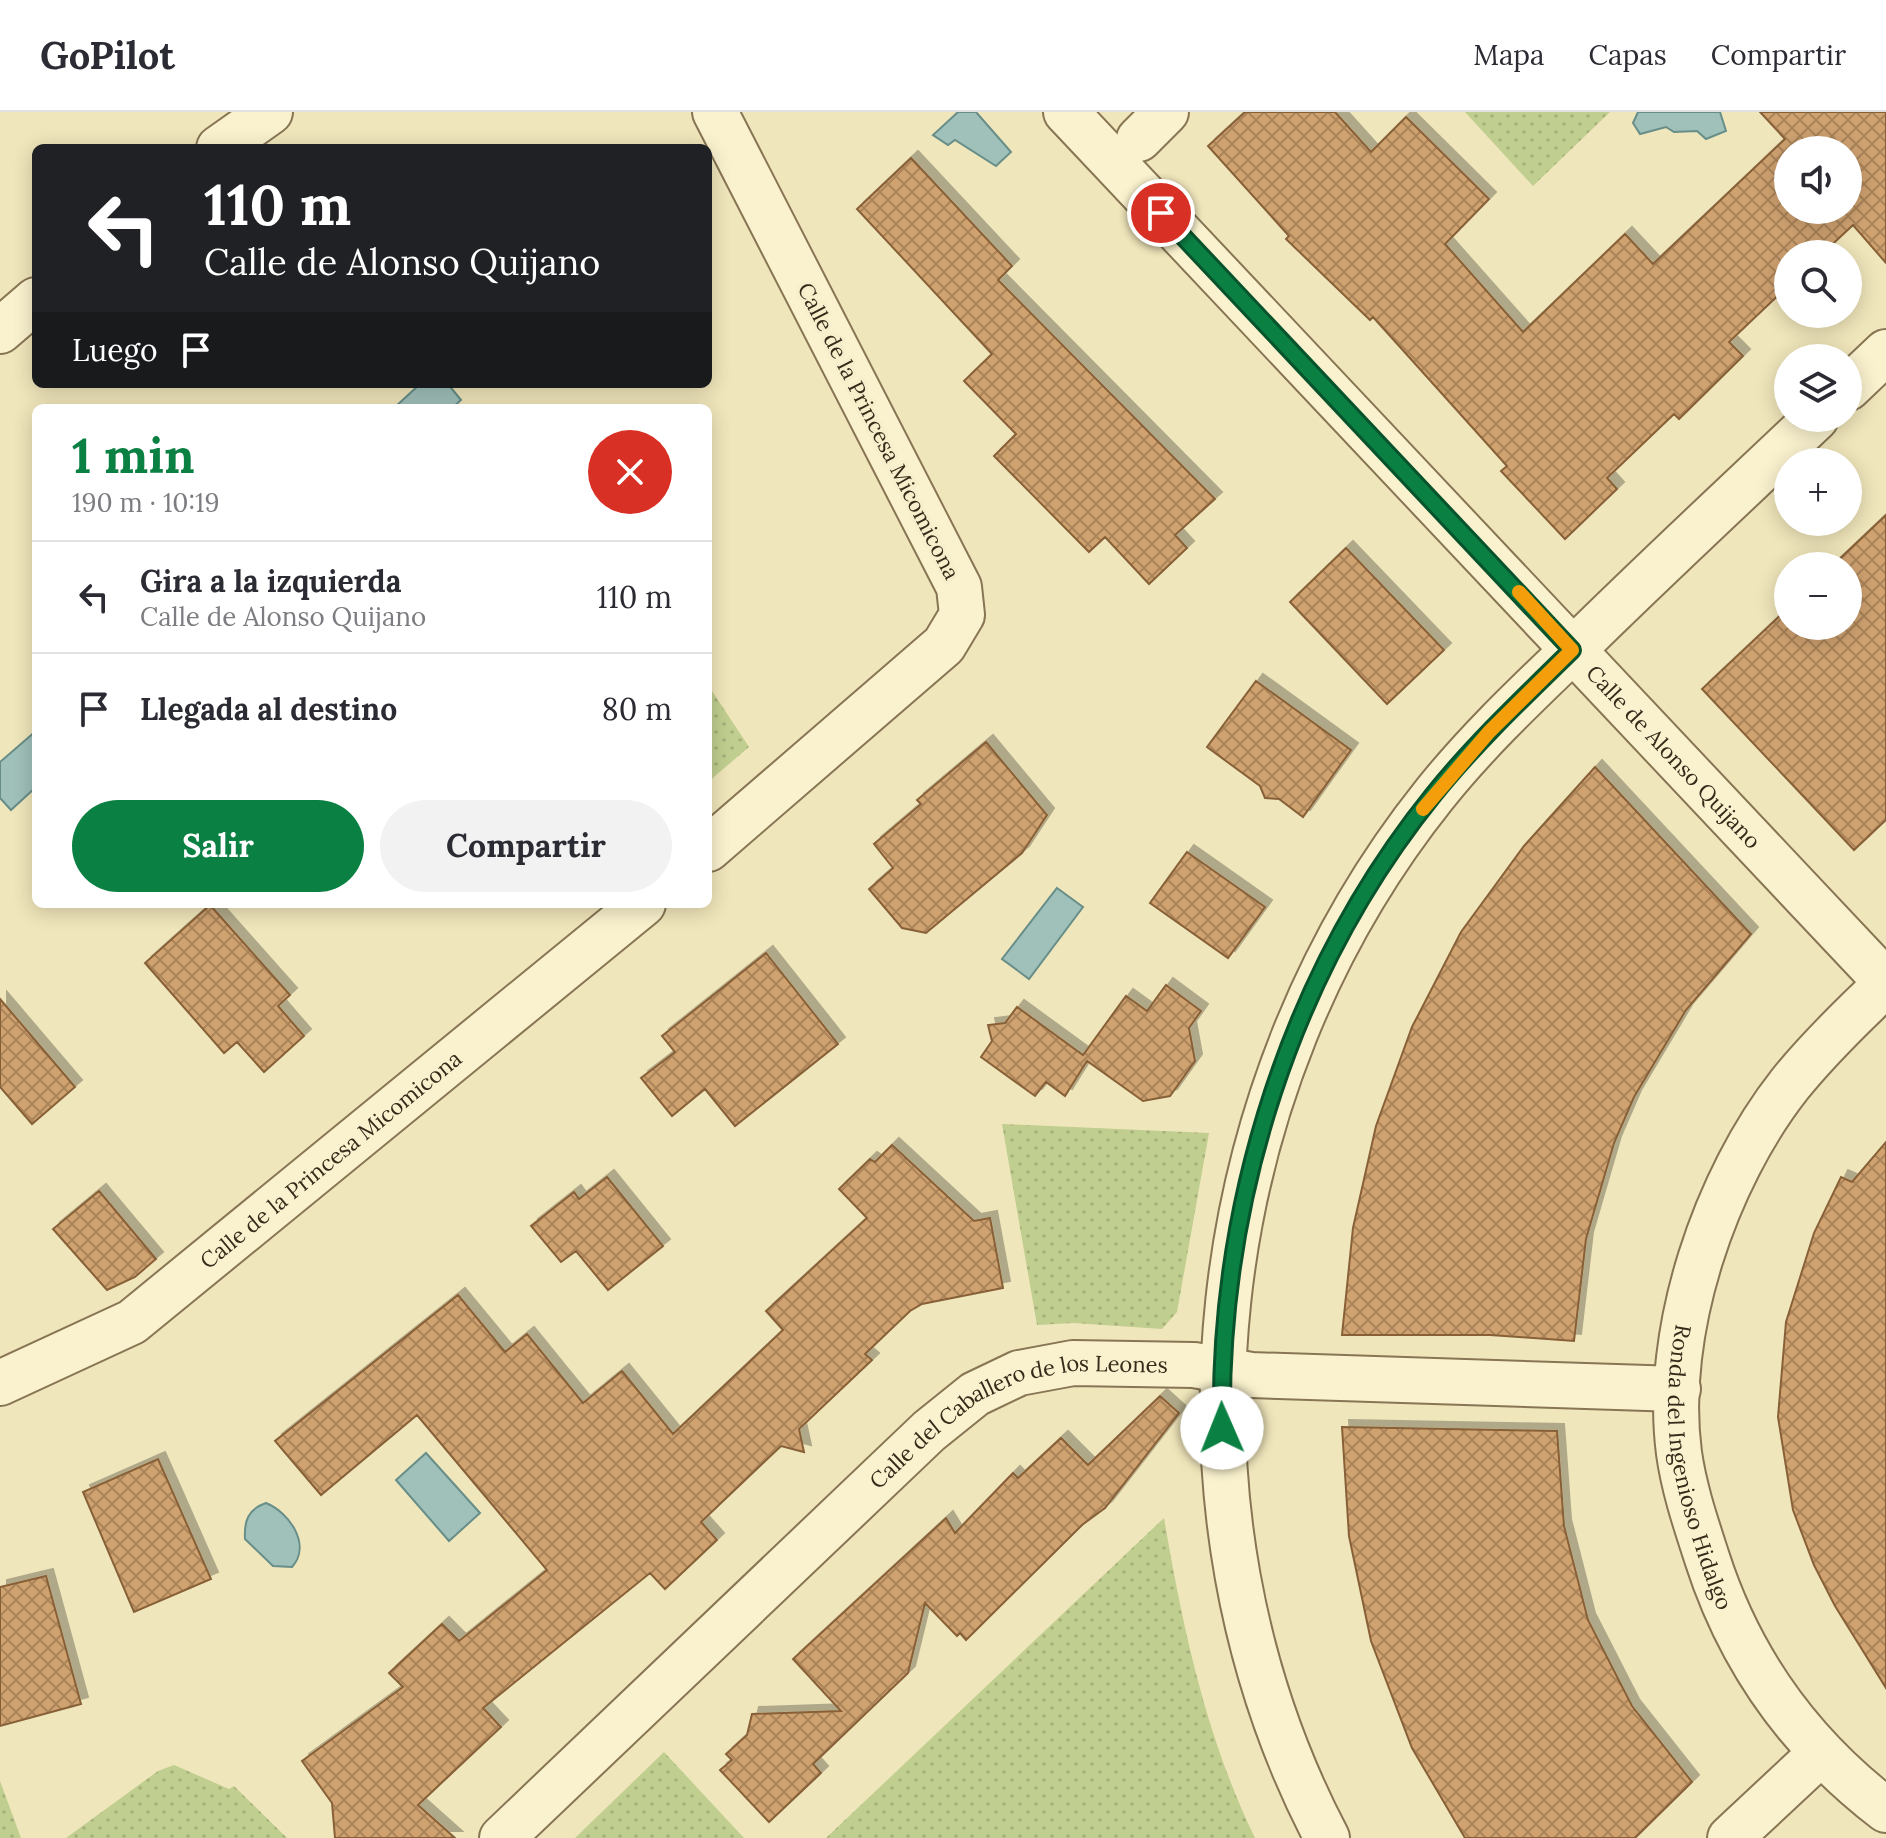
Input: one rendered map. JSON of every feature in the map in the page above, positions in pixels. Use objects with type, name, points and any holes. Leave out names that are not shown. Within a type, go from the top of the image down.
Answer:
[{"type":"street","points":[[225,144],[270,112]]},
{"type":"street","name":"Calle de la Princesa Micomicona","points":[[712,846],[944,645],[962,615],[959,587],[715,112]]},
{"type":"street","name":"Calle de Alonso Quijano","points":[[1066,112],[1886,983]]},
{"type":"street","points":[[0,331],[32,303]]},
{"type":"street","points":[[1862,375],[1886,352]]},
{"type":"street","points":[[1327,1838],[1282,1738],[1255,1650],[1240,1584],[1226,1490],[1221,1370],[1229,1279],[1245,1190],[1270,1097],[1322,973],[1386,859],[1435,793],[1489,732],[1572,650],[1801,432]]},
{"type":"street","name":"Calle de la Princesa Micomicona","points":[[0,1383],[132,1322],[638,908]]},
{"type":"street","name":"Ronda del Ingenioso Hidalgo","points":[[1886,983],[1841,1026],[1788,1087],[1761,1127],[1729,1187],[1704,1251],[1684,1323],[1678,1389],[1679,1452],[1692,1512],[1731,1623],[1760,1676],[1820,1754],[1886,1810]]},
{"type":"street","name":"Calle del Caballero de los Leones","points":[[502,1838],[929,1431],[975,1394],[1019,1373],[1073,1363],[1180,1364],[1251,1375],[1678,1389]]},
{"type":"street","points":[[1730,1838],[1820,1754]]},
{"type":"green space","points":[[1465,112],[1610,112],[1533,186]]},
{"type":"green space","points":[[712,691],[749,747],[712,779]]},
{"type":"green space","points":[[1002,1124],[1209,1133],[1177,1312],[1162,1329],[1074,1323],[1037,1325]]},
{"type":"green space","points":[[1164,1518],[1198,1682],[1223,1761],[1255,1838],[826,1838]]},
{"type":"green space","points":[[664,1752],[744,1838],[575,1838]]},
{"type":"green space","points":[[174,1765],[229,1789],[234,1786],[287,1838],[66,1838],[158,1771]]},
{"type":"green space","points":[[0,1781],[21,1838],[0,1838]]},
{"type":"water","points":[[958,112],[976,112],[1011,152],[996,166],[955,140],[948,145],[933,135]]},
{"type":"water","points":[[1638,112],[1720,112],[1726,131],[1706,139],[1697,131],[1674,132],[1666,127],[1640,134],[1633,123]]},
{"type":"water","points":[[416,388],[451,388],[461,400],[456,404],[398,404]]},
{"type":"water","points":[[32,734],[32,791],[11,810],[0,798],[0,762]]},
{"type":"water","points":[[1057,888],[1083,907],[1029,979],[1002,959]]},
{"type":"water","points":[[426,1453],[480,1513],[449,1541],[396,1480]]},
{"type":"water","points":[[266,1503],[290,1521],[299,1539],[298,1558],[292,1567],[273,1566],[245,1539],[248,1516]]},
{"type":"building","points":[[1245,112],[1335,112],[1371,152],[1406,117],[1489,199],[1445,244],[1523,332],[1625,234],[1653,264],[1774,149],[1774,224],[1862,224],[1862,136],[1782,136],[1760,112],[1886,112],[1886,263],[1853,225],[1837,240],[1774,240],[1774,299],[1729,342],[1743,356],[1679,419],[1674,414],[1607,478],[1617,489],[1565,539],[1501,471],[1507,466],[1373,317],[1370,320],[1286,239],[1289,236],[1208,146]]},
{"type":"building","points":[[911,158],[1012,266],[998,280],[1215,499],[1175,535],[1187,548],[1149,584],[1105,537],[1089,552],[994,456],[1016,434],[964,381],[992,354],[857,209]]},
{"type":"building","points":[[1886,515],[1886,820],[1854,850],[1702,689],[1774,621],[1774,640],[1862,640],[1862,552],[1847,552]]},
{"type":"building","points":[[1346,548],[1444,650],[1387,704],[1290,602]]},
{"type":"building","points":[[1256,681],[1351,750],[1303,817],[1279,799],[1265,798],[1260,786],[1207,747]]},
{"type":"building","points":[[986,742],[1047,815],[1022,853],[926,933],[902,928],[869,889],[893,868],[874,844],[921,804],[917,800]]},
{"type":"building","points":[[1595,767],[1751,934],[1686,1010],[1634,1097],[1614,1143],[1586,1239],[1574,1341],[1490,1335],[1342,1335],[1353,1228],[1376,1126],[1412,1027],[1461,932],[1524,846]]},
{"type":"building","points":[[1187,852],[1265,907],[1228,958],[1150,903]]},
{"type":"building","points":[[207,908],[213,908],[290,995],[278,1006],[304,1036],[264,1072],[237,1042],[224,1053],[145,963]]},
{"type":"building","points":[[766,953],[838,1044],[735,1126],[705,1089],[672,1116],[641,1078],[675,1052],[662,1036]]},
{"type":"building","points":[[1166,985],[1201,1011],[1189,1028],[1195,1061],[1170,1096],[1143,1101],[1087,1061],[1065,1096],[1046,1082],[1035,1096],[981,1057],[992,1041],[988,1025],[1005,1023],[1017,1007],[1083,1055],[1126,996],[1147,1011]]},
{"type":"building","points":[[0,999],[75,1087],[32,1124],[0,1087]]},
{"type":"building","points":[[1886,1142],[1886,1688],[1835,1606],[1814,1565],[1793,1510],[1778,1417],[1786,1322],[1814,1233],[1841,1177],[1852,1182]]},
{"type":"building","points":[[892,1145],[974,1221],[990,1218],[1003,1288],[922,1304],[910,1311],[865,1354],[872,1360],[799,1429],[804,1452],[781,1446],[701,1522],[717,1540],[665,1589],[650,1573],[483,1708],[501,1727],[418,1805],[455,1838],[335,1838],[332,1803],[302,1761],[403,1687],[389,1673],[442,1624],[459,1641],[547,1570],[417,1415],[321,1495],[275,1441],[458,1295],[505,1352],[527,1334],[583,1403],[622,1371],[673,1434],[783,1330],[766,1311],[867,1218],[839,1189],[870,1159],[875,1162]]},
{"type":"building","points":[[607,1177],[663,1246],[608,1290],[576,1251],[561,1262],[531,1226],[574,1192],[579,1199]]},
{"type":"building","points":[[99,1191],[156,1259],[135,1277],[107,1290],[53,1229]]},
{"type":"building","points":[[1160,1396],[1179,1413],[1105,1508],[1082,1525],[966,1640],[960,1633],[957,1636],[925,1603],[908,1673],[813,1764],[821,1773],[769,1822],[720,1770],[732,1760],[726,1754],[747,1735],[752,1714],[841,1711],[793,1659],[946,1518],[955,1533],[1013,1473],[1018,1478],[1061,1438],[1088,1465]]},
{"type":"building","points":[[1342,1427],[1557,1431],[1564,1526],[1588,1620],[1632,1706],[1692,1782],[1635,1838],[1465,1838],[1412,1748],[1371,1641],[1349,1536]]},
{"type":"building","points":[[158,1459],[211,1579],[134,1612],[83,1492]]},
{"type":"building","points":[[46,1576],[81,1704],[0,1726],[0,1587]]},
{"type":"slow traffic","points":[[1423,809],[1489,732],[1572,650],[1519,592]]},
{"type":"route","points":[[1161,213],[1572,650],[1489,732],[1435,793],[1386,859],[1322,973],[1270,1097],[1245,1190],[1224,1323],[1222,1428]]}]
